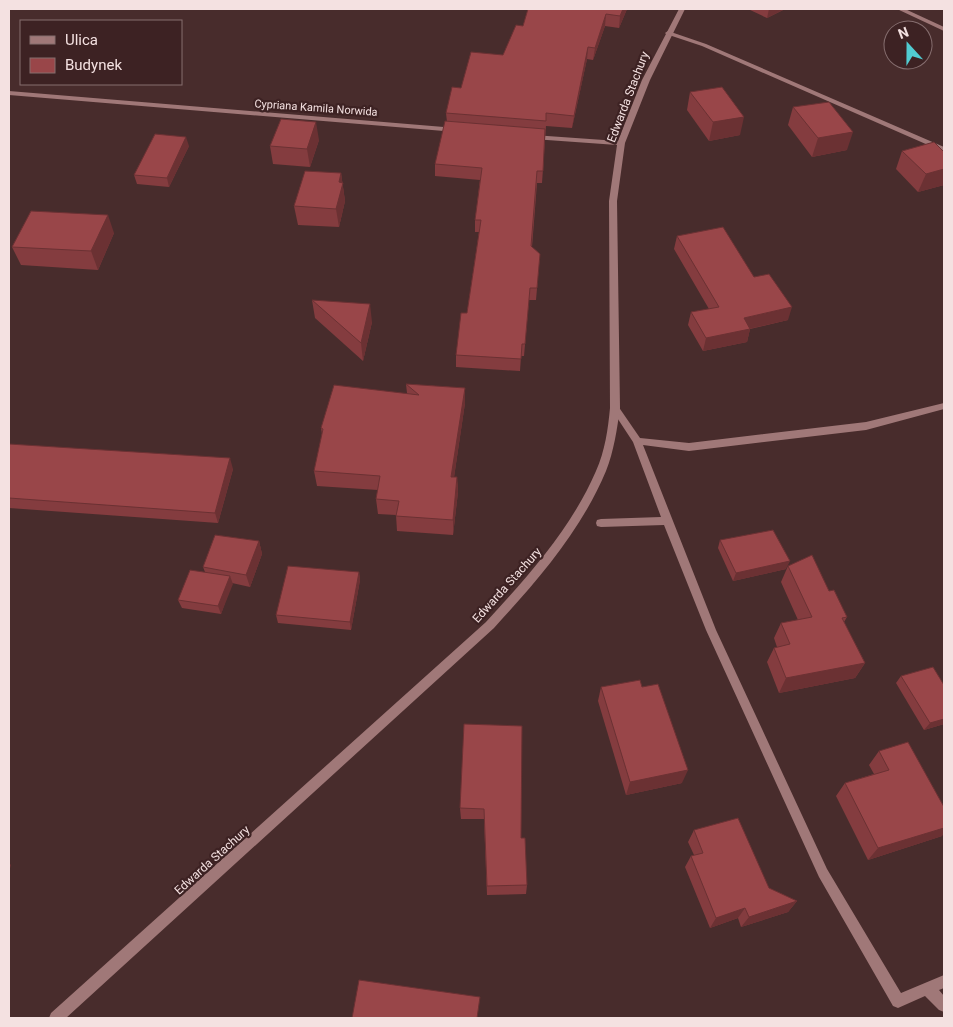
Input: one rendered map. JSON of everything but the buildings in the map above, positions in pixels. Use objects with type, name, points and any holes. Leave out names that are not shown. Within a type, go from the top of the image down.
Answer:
[{"type":"street","name":"Edwarda Stachury","points":[[56,1018],[490,625],[560,544],[601,472],[611,439],[615,408],[614,201],[621,144],[646,80],[668,33],[682,9]]},
{"type":"street","points":[[900,9],[944,29]]},
{"type":"street","points":[[668,33],[704,45],[944,150]]},
{"type":"street","name":"Cypriana Kamila Norwida","points":[[9,93],[463,131]]},
{"type":"street","points":[[522,136],[621,144]]},
{"type":"street","points":[[638,441],[688,447],[866,426],[944,406]]},
{"type":"street","points":[[615,408],[638,441],[667,521],[711,630],[823,873],[898,1001],[944,981]]},
{"type":"street","points":[[601,523],[667,521]]},
{"type":"street","points":[[928,989],[944,1005]]}]
